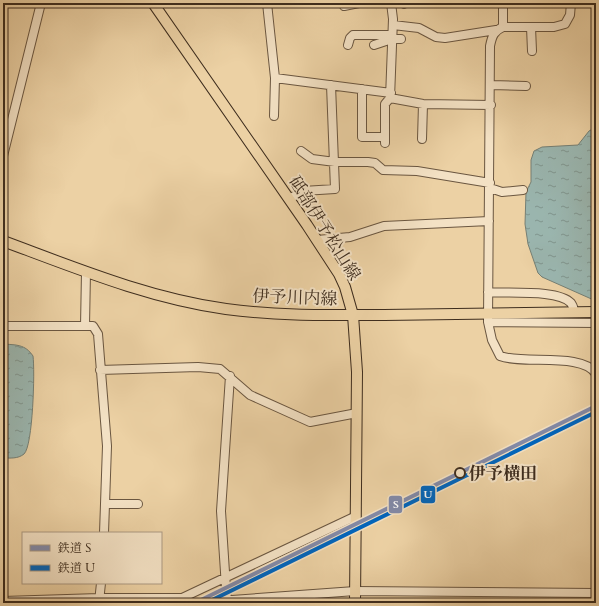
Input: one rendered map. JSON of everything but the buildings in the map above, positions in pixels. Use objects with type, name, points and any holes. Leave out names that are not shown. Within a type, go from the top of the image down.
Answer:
[{"type":"main road","name":"砥部伊予松山線","points":[[153,3],[317,240],[339,274],[345,287],[353,315],[357,413],[355,603]]},
{"type":"main road","name":"伊予川内線","points":[[3,242],[131,288],[165,297],[226,309],[290,314],[488,318],[574,312],[596,312]]},
{"type":"street","points":[[3,156],[41,3]]},
{"type":"street","points":[[267,3],[275,78],[274,116]]},
{"type":"street","points":[[344,6],[359,3]]},
{"type":"street","points":[[362,89],[362,136],[385,140],[385,104],[390,96],[395,37],[391,3]]},
{"type":"street","points":[[502,3],[500,28],[493,34],[490,46],[491,105],[488,318],[492,340],[500,356],[513,360],[564,361],[585,364],[593,369],[596,374]]},
{"type":"street","points":[[393,25],[419,28],[436,37],[445,38],[500,28],[554,27],[564,24],[570,15],[571,3]]},
{"type":"street","points":[[531,27],[532,51]]},
{"type":"street","points":[[348,45],[350,38],[353,35],[395,37]]},
{"type":"street","points":[[374,45],[395,37]]},
{"type":"street","points":[[275,78],[362,89],[423,104],[491,105]]},
{"type":"street","points":[[491,85],[526,86]]},
{"type":"street","points":[[289,199],[303,191],[335,189],[331,86]]},
{"type":"street","points":[[422,139],[423,104]]},
{"type":"street","points":[[301,151],[312,159],[334,162],[375,163],[383,170],[417,171],[490,185],[502,192],[523,190]]},
{"type":"street","points":[[317,240],[350,237],[384,226],[489,221]]},
{"type":"street","points":[[85,326],[86,272]]},
{"type":"street","points":[[488,292],[546,293],[572,304],[574,312]]},
{"type":"street","points":[[488,318],[596,323]]},
{"type":"street","points":[[3,326],[93,326],[98,334],[107,446],[104,532]]},
{"type":"street","points":[[100,370],[220,368],[250,395],[310,422],[357,413]]},
{"type":"street","points":[[227,602],[221,511],[230,376]]},
{"type":"street","points":[[106,504],[138,504]]},
{"type":"street","points":[[3,601],[182,598],[356,516]]},
{"type":"street","points":[[99,600],[101,584]]},
{"type":"street","points":[[210,603],[355,591],[596,593]]},
{"type":"water","points":[[596,127],[596,301],[542,277],[538,273],[528,244],[525,224],[526,192],[531,182],[531,160],[534,151],[542,147],[578,145],[589,131]]},
{"type":"water","points":[[3,344],[23,347],[33,356],[34,376],[31,423],[27,448],[24,454],[14,458],[3,458]]},
{"type":"rail line","name":"S","points":[[195,603],[596,406]]},
{"type":"rail line","name":"U","points":[[206,603],[596,412]]},
{"type":"place","name":"伊予横田","points":[[460,473]]}]
